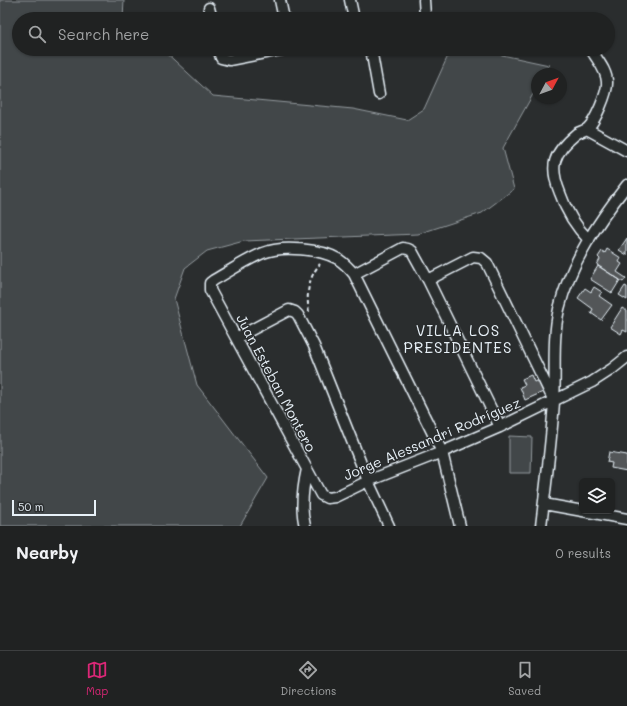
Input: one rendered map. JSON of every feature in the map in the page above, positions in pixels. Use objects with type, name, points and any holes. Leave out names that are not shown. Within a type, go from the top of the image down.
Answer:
[{"type":"street","points":[[280,0],[283,12]]},
{"type":"street","points":[[350,0],[353,12]]},
{"type":"street","points":[[424,0],[424,12]]},
{"type":"street","points":[[209,8],[210,12]]},
{"type":"street","points":[[220,56],[221,58],[229,60],[250,56]]},
{"type":"street","points":[[371,56],[379,94]]},
{"type":"street","points":[[589,240],[579,230],[565,208],[556,183],[553,167],[560,149],[577,133],[587,129],[595,117],[602,100],[607,83],[606,73],[595,56]]},
{"type":"street","points":[[587,129],[627,151]]},
{"type":"street","points":[[541,526],[554,401],[554,341],[559,308],[579,255],[612,204],[627,185]]},
{"type":"street","name":"Juan Esteban Montero","points":[[321,495],[210,290],[210,283],[263,253],[277,249],[292,248],[329,255]]},
{"type":"street","points":[[354,274],[403,248],[412,251],[428,280],[500,427]]},
{"type":"street","points":[[329,255],[338,259],[354,274],[442,452],[460,526]]},
{"type":"street","points":[[428,280],[473,257],[481,258],[487,263],[554,401]]},
{"type":"street","points":[[236,338],[289,310],[298,315],[314,346],[368,481],[389,526]]},
{"type":"street","name":"Jorge Alessandri Rodríguez","points":[[321,495],[327,498],[335,497],[368,481],[500,427],[592,382],[627,357]]},
{"type":"street","points":[[305,526],[302,516],[304,482],[307,469]]},
{"type":"street","points":[[544,504],[627,519]]},
{"type":"path","points":[[310,318],[307,295],[310,280],[314,271],[329,255]]},
{"type":"shaded area","points":[[0,0],[124,0],[123,12],[12,12],[12,56],[170,56],[213,96],[353,109],[407,120],[424,109],[448,56],[507,56],[549,65],[547,68],[531,68],[531,98],[503,148],[514,189],[482,213],[418,234],[244,241],[207,251],[185,268],[174,299],[197,385],[268,478],[240,526],[0,526]]},
{"type":"shaded area","points":[[509,436],[532,437],[531,473],[509,473]]},
{"type":"building","points":[[627,238],[627,255],[619,250]]},
{"type":"building","points":[[607,249],[621,258],[619,262],[622,264],[617,272],[626,278],[623,282],[597,265],[600,259],[598,257],[602,251],[605,253]]},
{"type":"building","points":[[598,266],[620,280],[612,293],[590,279]]},
{"type":"building","points":[[625,286],[627,287],[627,300],[619,295]]},
{"type":"building","points":[[594,287],[602,292],[599,296],[612,305],[601,320],[591,313],[593,309],[578,298],[585,288],[591,292]]},
{"type":"building","points":[[622,308],[627,311],[627,332],[623,330],[621,334],[610,327]]},
{"type":"building","points":[[531,375],[534,382],[538,380],[543,392],[525,400],[520,387],[525,385],[522,379]]},
{"type":"building","points":[[609,452],[627,455],[627,471],[611,468],[612,463],[607,462]]},
{"type":"district","name":"VILLA LOS PRESIDENTES","points":[[458,340]]}]
